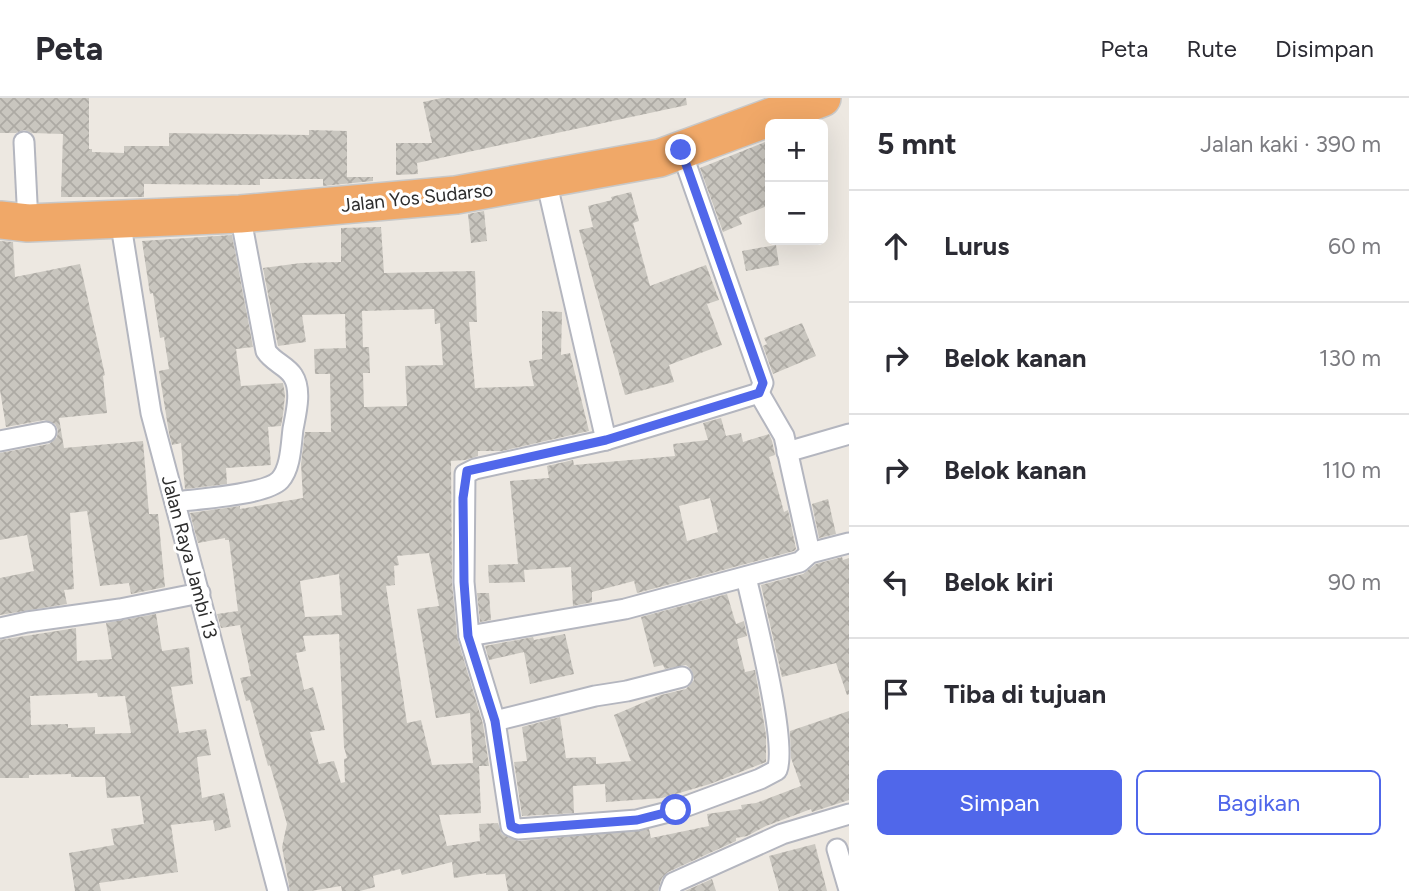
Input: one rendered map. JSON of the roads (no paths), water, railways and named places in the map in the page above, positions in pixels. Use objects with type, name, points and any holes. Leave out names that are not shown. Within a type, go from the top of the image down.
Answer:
[{"type":"highway","name":"Jalan Yos Sudarso","points":[[14,221],[240,214],[456,195],[660,158],[821,98]]},
{"type":"street","points":[[14,221],[24,142]]},
{"type":"street","points":[[681,150],[763,383],[759,393]]},
{"type":"street","points":[[546,180],[606,440]]},
{"type":"street","points":[[175,502],[265,489],[279,480],[288,458],[298,384],[292,373],[272,360],[265,351],[240,214]]},
{"type":"street","name":"Jalan Raya Jambi 13","points":[[120,219],[151,413],[278,891]]},
{"type":"street","points":[[746,577],[766,663],[780,755],[777,770],[760,779],[676,810],[637,820],[518,829],[511,826],[495,721],[468,636],[463,498],[467,471],[606,440],[759,393]]},
{"type":"street","points":[[759,393],[784,436],[810,553]]},
{"type":"street","points":[[0,441],[46,432]]},
{"type":"street","points":[[787,452],[849,434]]},
{"type":"street","points":[[468,636],[625,609],[800,562],[810,553],[849,543]]},
{"type":"street","points":[[0,628],[200,593]]},
{"type":"street","points":[[495,721],[682,677]]},
{"type":"street","points":[[670,891],[673,883],[782,834],[849,814]]},
{"type":"street","points":[[837,849],[849,890]]}]
